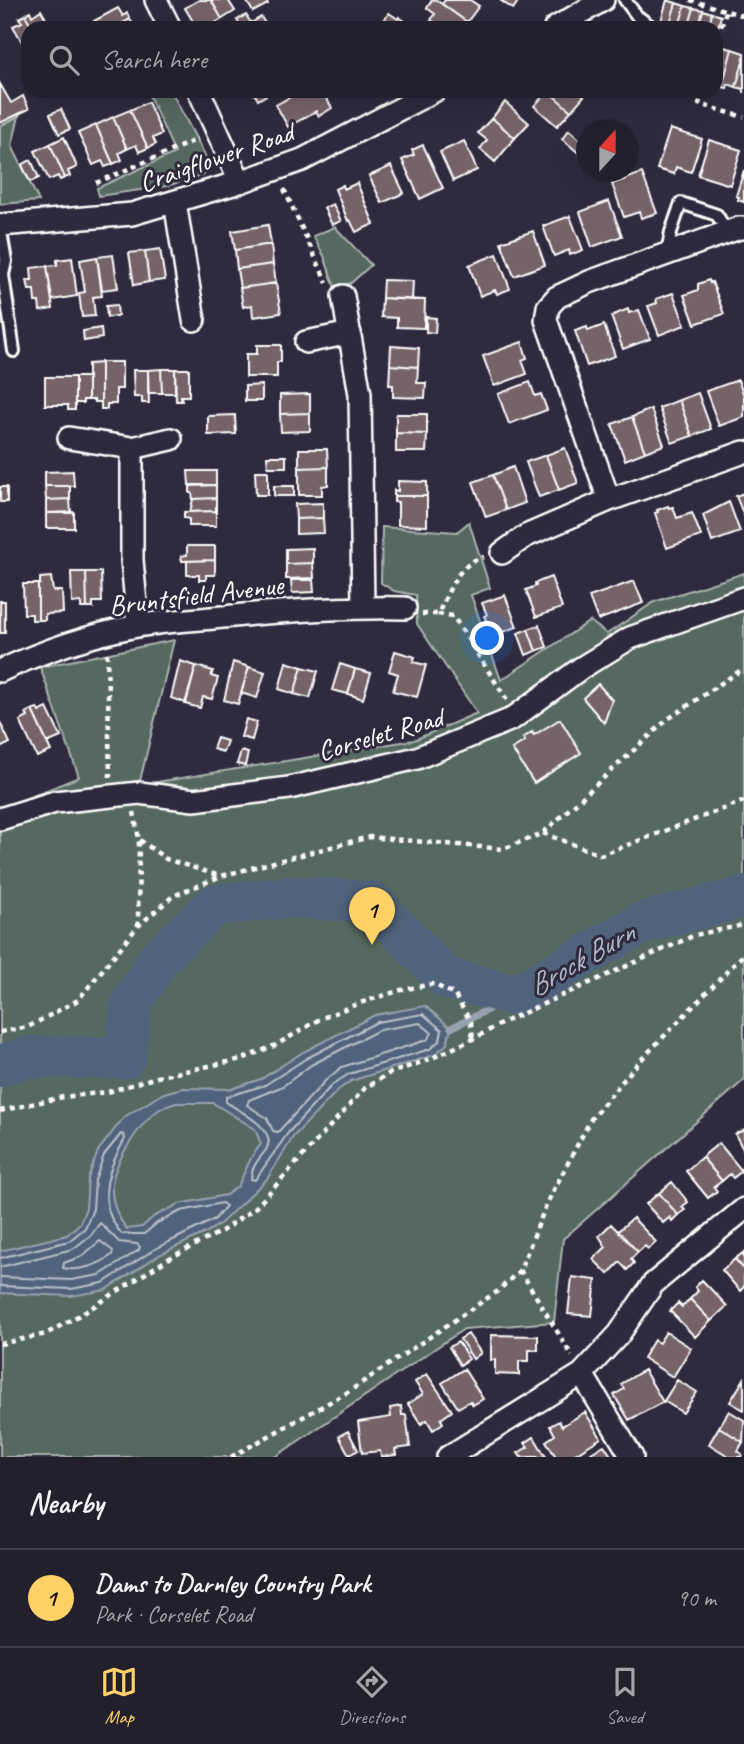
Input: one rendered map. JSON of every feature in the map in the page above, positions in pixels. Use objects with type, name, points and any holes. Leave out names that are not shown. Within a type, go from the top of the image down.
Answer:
[{"type":"street","points":[[156,0],[166,21]]},
{"type":"street","points":[[567,21],[603,0]]},
{"type":"street","points":[[202,98],[240,182]]},
{"type":"street","name":"Craigflower Road","points":[[0,226],[132,215],[175,202],[302,160],[421,98]]},
{"type":"street","points":[[175,202],[194,320]]},
{"type":"street","points":[[608,500],[545,320],[548,307],[557,297],[589,282],[736,230]]},
{"type":"street","points":[[343,296],[360,394],[363,607]]},
{"type":"street","points":[[306,342],[350,333]]},
{"type":"street","points":[[69,438],[132,448],[171,439]]},
{"type":"street","points":[[132,448],[132,560],[138,626]]},
{"type":"street","points":[[502,553],[526,536],[608,500],[744,452]]},
{"type":"street","name":"Corselet Road","points":[[0,819],[55,802],[120,795],[139,793],[194,800],[289,788],[417,758],[443,749],[516,715],[581,668],[630,638],[744,598]]},
{"type":"street","name":"Bruntsfield Avenue","points":[[0,671],[30,657],[138,626],[265,612],[363,607],[405,608]]},
{"type":"street","points":[[449,1457],[582,1374],[619,1334],[653,1284],[744,1209]]},
{"type":"street","points":[[582,1374],[632,1457]]},
{"type":"lane","points":[[625,0],[644,21]]},
{"type":"lane","points":[[667,254],[681,203],[717,215],[736,230]]},
{"type":"lane","points":[[0,226],[6,261],[3,275],[14,351]]},
{"type":"path","points":[[690,0],[744,16]]},
{"type":"path","points":[[723,21],[726,10]]},
{"type":"path","points":[[701,98],[699,104],[744,117]]},
{"type":"path","points":[[96,183],[218,131]]},
{"type":"path","points":[[275,169],[330,289],[343,296]]},
{"type":"path","points":[[438,614],[460,570],[475,559],[502,553]]},
{"type":"path","points":[[405,608],[406,614],[453,616],[516,715]]},
{"type":"path","points":[[107,633],[120,795],[139,840],[138,926]]},
{"type":"path","points":[[0,1032],[28,1027],[78,1000],[138,926],[173,896],[220,876],[369,837],[503,849],[543,833],[668,719],[744,668]]},
{"type":"path","points":[[543,833],[601,855],[744,800]]},
{"type":"path","points":[[139,840],[166,859],[220,876]]},
{"type":"path","points":[[0,1345],[46,1334],[168,1259],[222,1231],[256,1207],[365,1088],[388,1074],[430,1059],[506,1021],[695,935],[744,925]]},
{"type":"path","points":[[231,1457],[348,1392],[498,1292],[520,1270],[547,1203],[591,1119],[637,1064],[744,954]]},
{"type":"path","points":[[0,1111],[63,1097],[108,1092],[190,1069],[242,1059],[276,1045],[320,1019],[401,990],[433,984],[454,994],[471,1022],[473,1039]]},
{"type":"path","points":[[520,1270],[582,1374]]},
{"type":"green space","points":[[150,98],[175,98],[208,161],[204,174],[167,186],[99,196],[97,188],[175,153]]},
{"type":"green space","points":[[19,116],[12,146],[39,201],[0,204],[0,126]]},
{"type":"green space","points":[[335,227],[371,265],[351,283],[335,288],[324,256],[313,236]]},
{"type":"green space","points":[[469,522],[490,588],[471,595],[501,680],[590,621],[607,634],[654,602],[744,573],[744,1080],[563,1239],[554,1322],[464,1329],[275,1457],[0,1457],[0,809],[79,777],[40,667],[174,640],[139,785],[414,740],[477,713],[417,624],[416,595],[394,591],[381,583],[382,527],[457,532]]},
{"type":"water","points":[[425,1006],[451,1028],[447,1044],[434,1055],[351,1081],[338,1090],[293,1137],[267,1179],[220,1224],[159,1255],[106,1290],[71,1296],[0,1293],[0,1251],[67,1235],[80,1223],[86,1208],[88,1179],[98,1151],[124,1117],[164,1093],[182,1088],[231,1089],[261,1079],[303,1052],[375,1015]],"holes":[[[176,1103],[213,1103],[255,1129],[261,1144],[252,1156],[238,1186],[226,1195],[179,1204],[153,1217],[142,1227],[127,1229],[116,1210],[112,1188],[117,1167],[129,1144],[144,1123],[162,1108]]]},
{"type":"building","points":[[199,0],[211,0],[222,19],[193,21],[185,8]]},
{"type":"building","points":[[211,0],[228,0],[235,11],[222,19]]},
{"type":"building","points":[[246,0],[265,0],[268,4],[253,12]]},
{"type":"building","points":[[432,0],[436,0],[466,21],[432,21],[435,14],[427,8]]},
{"type":"building","points":[[445,0],[470,0],[479,6],[466,21],[442,4]]},
{"type":"building","points":[[500,0],[519,0],[513,9]]},
{"type":"building","points":[[667,0],[676,3],[671,21],[661,21]]},
{"type":"building","points":[[676,3],[685,6],[680,21],[671,21]]},
{"type":"building","points":[[685,6],[694,8],[690,21],[680,21]]},
{"type":"building","points":[[118,8],[123,16],[127,13],[130,19],[126,21],[94,21]]},
{"type":"building","points":[[694,8],[703,10],[700,21],[690,21]]},
{"type":"building","points":[[41,10],[47,21],[29,21],[25,15],[30,11],[32,16]]},
{"type":"building","points":[[703,10],[712,13],[710,21],[700,21]]},
{"type":"building","points":[[389,13],[405,21],[383,21]]},
{"type":"building","points":[[712,13],[721,16],[720,21],[710,21]]},
{"type":"building","points":[[25,15],[29,21],[21,21],[19,18]]},
{"type":"building","points":[[246,15],[250,21],[238,21]]},
{"type":"building","points":[[21,22],[21,40],[13,26]]},
{"type":"building","points":[[723,47],[732,49],[723,83]]},
{"type":"building","points":[[732,49],[744,53],[736,87],[728,84],[727,88],[723,87]]},
{"type":"building","points":[[744,58],[744,89],[736,87]]},
{"type":"building","points":[[0,84],[11,103],[24,98],[29,109],[0,123]]},
{"type":"building","points":[[288,98],[326,98],[332,108],[319,116],[316,111],[288,127],[276,105]]},
{"type":"building","points":[[541,98],[556,98],[571,111],[557,126],[534,106]]},
{"type":"building","points":[[556,98],[582,98],[571,111]]},
{"type":"building","points":[[148,102],[162,134],[153,138],[156,144],[148,148],[130,110]]},
{"type":"building","points":[[505,102],[529,123],[515,138],[492,118]]},
{"type":"building","points":[[61,109],[70,129],[59,134],[50,114]]},
{"type":"building","points":[[130,110],[148,148],[139,152],[136,145],[127,149],[113,117]]},
{"type":"building","points":[[113,117],[127,149],[119,153],[122,160],[113,164],[96,125]]},
{"type":"building","points":[[492,118],[515,138],[495,162],[480,149],[487,140],[478,133]]},
{"type":"building","points":[[96,125],[113,164],[105,167],[102,161],[93,165],[78,133]]},
{"type":"building","points":[[670,129],[702,139],[691,172],[676,167],[674,174],[657,169]]},
{"type":"building","points":[[569,130],[576,136],[576,151],[562,139]]},
{"type":"building","points":[[64,137],[77,167],[68,171],[70,176],[65,178],[50,144]]},
{"type":"building","points":[[709,140],[741,150],[730,185],[698,175]]},
{"type":"building","points":[[464,141],[477,170],[453,181],[440,152]]},
{"type":"building","points":[[50,144],[65,178],[60,180],[58,176],[49,180],[35,151]]},
{"type":"building","points":[[423,145],[443,188],[420,199],[402,160],[414,155],[412,150]]},
{"type":"building","points":[[31,160],[39,178],[30,182],[22,165]]},
{"type":"building","points":[[391,166],[404,193],[382,203],[369,176]]},
{"type":"building","points":[[744,170],[744,202],[736,196]]},
{"type":"building","points":[[642,173],[657,213],[641,218],[639,212],[624,217],[612,184],[639,182],[639,174]]},
{"type":"building","points":[[357,183],[374,224],[356,232],[350,220],[348,221],[335,189],[343,185],[344,189]]},
{"type":"building","points":[[609,201],[622,236],[592,247],[580,212]]},
{"type":"building","points":[[333,204],[341,221],[332,225],[324,208]]},
{"type":"building","points":[[570,216],[583,250],[570,255],[569,250],[554,256],[543,226]]},
{"type":"building","points":[[268,225],[271,244],[235,250],[232,231]]},
{"type":"building","points":[[533,231],[545,265],[514,276],[501,242]]},
{"type":"building","points":[[271,244],[273,264],[237,269],[235,250]]},
{"type":"building","points":[[160,249],[165,280],[149,282],[145,251]]},
{"type":"building","points":[[145,251],[149,282],[134,285],[129,253]]},
{"type":"building","points":[[497,254],[510,289],[497,294],[495,290],[480,296],[469,265]]},
{"type":"building","points":[[113,255],[118,288],[102,290],[97,257]]},
{"type":"building","points":[[97,257],[102,296],[93,297],[95,316],[82,317],[79,293],[85,292],[80,260]]},
{"type":"building","points":[[72,258],[77,296],[52,300],[47,266],[57,265],[57,260]]},
{"type":"building","points":[[273,264],[276,283],[240,288],[237,269]]},
{"type":"building","points":[[47,266],[53,309],[40,311],[39,302],[35,302],[34,290],[29,290],[27,280],[32,280],[31,268]]},
{"type":"building","points":[[383,280],[413,281],[412,300],[382,298]]},
{"type":"building","points":[[709,280],[724,314],[695,324],[684,295],[698,290],[698,284]]},
{"type":"building","points":[[276,283],[281,313],[253,317],[252,305],[243,307],[240,288]]},
{"type":"building","points":[[673,293],[685,325],[659,335],[648,306],[657,303],[656,299]]},
{"type":"building","points":[[382,298],[425,300],[424,328],[397,327],[397,318],[381,317]]},
{"type":"building","points":[[117,305],[118,316],[107,317],[106,306]]},
{"type":"building","points":[[628,309],[629,313],[639,310],[650,339],[623,349],[611,316]]},
{"type":"building","points":[[426,317],[436,318],[435,333],[426,332]]},
{"type":"building","points":[[604,325],[615,356],[587,366],[575,331],[587,327],[588,331]]},
{"type":"building","points":[[101,328],[102,338],[84,341],[83,331]]},
{"type":"building","points":[[522,342],[527,358],[522,360],[527,374],[494,386],[483,356]]},
{"type":"building","points":[[257,345],[281,345],[281,362],[277,362],[277,377],[246,377],[246,354],[257,354]]},
{"type":"building","points":[[391,346],[419,348],[418,367],[390,365]]},
{"type":"building","points":[[101,362],[122,362],[122,389],[116,389],[116,404],[107,404],[107,409],[101,409]]},
{"type":"building","points":[[101,363],[101,402],[94,402],[88,400],[88,364]]},
{"type":"building","points":[[390,365],[418,367],[417,383],[426,383],[425,398],[393,397],[393,385],[389,385]]},
{"type":"building","points":[[161,369],[175,369],[175,393],[162,393]]},
{"type":"building","points":[[161,369],[162,393],[148,393],[148,370]]},
{"type":"building","points":[[175,369],[189,369],[189,396],[181,396],[182,401],[176,401]]},
{"type":"building","points":[[133,370],[148,370],[149,403],[142,403],[142,397],[134,397]]},
{"type":"building","points":[[45,377],[75,377],[75,410],[68,410],[68,405],[45,405]]},
{"type":"building","points":[[75,377],[88,377],[88,400],[83,400],[83,403],[75,403]]},
{"type":"building","points":[[738,380],[744,396],[744,417],[719,426],[706,391]]},
{"type":"building","points":[[530,382],[535,396],[541,394],[547,410],[509,424],[498,394]]},
{"type":"building","points":[[262,385],[262,401],[245,401],[245,386]]},
{"type":"building","points":[[698,393],[711,429],[692,436],[679,400]]},
{"type":"building","points":[[310,394],[310,413],[280,414],[280,395]]},
{"type":"building","points":[[679,400],[692,436],[672,443],[659,408]]},
{"type":"building","points":[[651,409],[664,445],[645,452],[632,417]]},
{"type":"building","points":[[310,413],[310,431],[281,432],[280,414]]},
{"type":"building","points":[[396,414],[427,414],[427,434],[396,433]]},
{"type":"building","points":[[235,415],[236,434],[208,435],[208,416]]},
{"type":"building","points":[[632,417],[645,452],[625,460],[612,424]]},
{"type":"building","points":[[396,433],[427,434],[426,452],[396,452]]},
{"type":"building","points":[[565,448],[578,483],[559,490],[546,455]]},
{"type":"building","points":[[299,449],[327,449],[328,467],[299,468]]},
{"type":"building","points":[[546,455],[559,490],[539,497],[526,462]]},
{"type":"building","points":[[267,456],[286,456],[286,467],[268,467]]},
{"type":"building","points":[[328,467],[328,485],[322,486],[322,495],[299,495],[299,468]]},
{"type":"building","points":[[513,467],[525,503],[506,510],[493,475]]},
{"type":"building","points":[[73,471],[74,486],[45,486],[45,472]]},
{"type":"building","points":[[188,471],[216,471],[216,485],[189,485]]},
{"type":"building","points":[[255,471],[268,471],[268,495],[256,495]]},
{"type":"building","points":[[493,475],[506,510],[486,517],[473,482]]},
{"type":"building","points":[[398,481],[427,482],[427,496],[394,496],[394,490],[398,491]]},
{"type":"building","points":[[216,485],[216,498],[193,499],[190,493],[190,486]]},
{"type":"building","points":[[45,486],[70,486],[70,499],[46,500]]},
{"type":"building","points":[[274,486],[294,486],[294,496],[274,496]]},
{"type":"building","points":[[0,487],[7,487],[7,502],[0,502]]},
{"type":"building","points":[[744,493],[744,516],[736,496]]},
{"type":"building","points":[[394,496],[427,496],[427,526],[398,525],[398,502],[394,502]]},
{"type":"building","points":[[216,498],[216,511],[190,512],[193,499]]},
{"type":"building","points":[[70,499],[71,513],[46,513],[46,500]]},
{"type":"building","points":[[729,502],[740,532],[712,542],[703,515]]},
{"type":"building","points":[[323,503],[323,518],[296,519],[295,504]]},
{"type":"building","points":[[668,506],[673,507],[677,518],[692,513],[701,536],[667,548],[655,513]]},
{"type":"building","points":[[216,511],[216,526],[189,526],[189,519],[184,518],[184,512]]},
{"type":"building","points":[[74,512],[74,528],[46,528],[46,513]]},
{"type":"building","points":[[323,518],[324,533],[296,534],[296,519]]},
{"type":"building","points":[[187,546],[215,546],[215,560],[182,561],[181,556],[187,555]]},
{"type":"building","points":[[313,548],[313,563],[286,564],[286,549]]},
{"type":"building","points":[[215,560],[215,575],[206,575],[206,580],[199,580],[199,575],[187,575],[187,561]]},
{"type":"building","points":[[313,563],[314,578],[286,579],[286,564]]},
{"type":"building","points":[[71,572],[86,572],[87,608],[81,608],[81,602],[72,603]]},
{"type":"building","points":[[86,572],[101,572],[102,602],[93,602],[93,608],[87,608]]},
{"type":"building","points":[[51,577],[53,591],[62,591],[63,613],[45,614],[45,620],[38,620],[38,584],[40,578]]},
{"type":"building","points":[[551,577],[562,608],[536,617],[526,590]]},
{"type":"building","points":[[291,580],[313,580],[314,592],[292,593]]},
{"type":"building","points":[[634,581],[643,603],[598,620],[589,597]]},
{"type":"building","points":[[23,584],[38,584],[38,620],[32,620],[32,614],[24,614]]},
{"type":"building","points":[[505,595],[517,627],[494,635],[484,616],[487,615],[482,603]]},
{"type":"building","points":[[0,601],[5,601],[5,633],[0,633]]},
{"type":"building","points":[[539,625],[547,647],[536,651],[528,629]]},
{"type":"building","points":[[528,629],[536,651],[526,655],[518,633]]},
{"type":"building","points":[[395,651],[415,657],[413,662],[426,665],[417,697],[393,691],[398,674],[389,671]]},
{"type":"building","points":[[180,661],[196,666],[186,703],[171,698]]},
{"type":"building","points":[[233,662],[249,667],[238,704],[224,700]]},
{"type":"building","points":[[286,662],[302,667],[294,694],[279,689]]},
{"type":"building","points":[[340,664],[355,669],[348,694],[332,690]]},
{"type":"building","points":[[196,666],[213,671],[211,676],[218,678],[212,699],[203,697],[200,708],[185,704]]},
{"type":"building","points":[[249,667],[265,672],[257,698],[241,693]]},
{"type":"building","points":[[302,667],[318,671],[310,698],[294,694]]},
{"type":"building","points":[[355,669],[371,673],[363,699],[348,694]]},
{"type":"building","points":[[598,684],[612,700],[604,723],[583,698]]},
{"type":"building","points":[[37,708],[39,712],[47,708],[61,737],[47,743],[32,710]]},
{"type":"building","points":[[32,710],[51,751],[37,757],[20,721],[28,717],[26,713]]},
{"type":"building","points":[[246,719],[257,722],[252,740],[241,737]]},
{"type":"building","points":[[560,719],[581,753],[534,783],[512,749],[525,741],[523,738],[532,732],[534,735]]},
{"type":"building","points":[[0,722],[10,743],[0,748]]},
{"type":"building","points":[[217,738],[227,741],[223,752],[213,749]]},
{"type":"building","points":[[241,751],[248,753],[245,766],[237,764]]},
{"type":"building","points":[[744,1130],[744,1151],[735,1134]]},
{"type":"building","points":[[719,1143],[742,1171],[733,1178],[730,1174],[722,1181],[702,1157]]},
{"type":"building","points":[[702,1157],[722,1181],[714,1187],[717,1191],[708,1198],[686,1171]]},
{"type":"building","points":[[672,1182],[688,1202],[682,1207],[685,1210],[678,1215],[659,1193]]},
{"type":"building","points":[[659,1193],[678,1215],[672,1221],[670,1217],[663,1223],[646,1204]]},
{"type":"building","points":[[633,1218],[656,1242],[648,1249],[645,1246],[638,1252],[618,1231]]},
{"type":"building","points":[[611,1224],[638,1252],[631,1259],[634,1263],[627,1270],[620,1262],[608,1274],[593,1259],[606,1247],[599,1236]]},
{"type":"building","points":[[744,1252],[744,1269],[735,1259]]},
{"type":"building","points":[[735,1259],[744,1269],[744,1287],[740,1291],[722,1270]]},
{"type":"building","points":[[572,1277],[596,1280],[592,1316],[568,1314]]},
{"type":"building","points":[[702,1280],[727,1306],[711,1321],[690,1299],[698,1291],[695,1287]]},
{"type":"building","points":[[690,1299],[711,1321],[695,1337],[670,1311],[678,1303],[682,1307]]},
{"type":"building","points":[[666,1332],[691,1348],[673,1377],[643,1358],[654,1340],[659,1343]]},
{"type":"building","points":[[468,1334],[481,1353],[473,1359],[460,1339]]},
{"type":"building","points":[[491,1335],[538,1336],[538,1350],[529,1350],[529,1361],[519,1361],[519,1375],[495,1374],[495,1360],[491,1360]]},
{"type":"building","points":[[458,1342],[469,1359],[460,1365],[449,1347]]},
{"type":"building","points":[[464,1369],[483,1399],[473,1405],[470,1401],[458,1408],[442,1383]]},
{"type":"building","points":[[644,1370],[663,1402],[629,1420],[614,1395],[624,1389],[621,1384]]},
{"type":"building","points":[[427,1374],[452,1411],[441,1419],[443,1423],[433,1430],[427,1420],[421,1424],[408,1404],[423,1394],[415,1382]]},
{"type":"building","points":[[744,1379],[744,1410],[730,1402]]},
{"type":"building","points":[[677,1380],[697,1392],[683,1413],[664,1401]]},
{"type":"building","points":[[401,1406],[402,1415],[406,1415],[410,1447],[395,1449],[396,1455],[381,1457],[380,1451],[362,1453],[358,1422],[391,1417],[390,1408]]},
{"type":"building","points":[[729,1411],[744,1420],[743,1442],[719,1427]]},
{"type":"building","points":[[585,1412],[601,1438],[570,1457],[556,1457],[546,1441],[555,1435],[550,1426],[559,1421],[562,1426]]},
{"type":"building","points":[[719,1427],[743,1442],[738,1451],[742,1454],[741,1457],[730,1457],[709,1444]]},
{"type":"building","points":[[348,1431],[358,1450],[349,1455],[339,1436]]},
{"type":"building","points":[[534,1437],[546,1457],[521,1457],[518,1453],[528,1447],[525,1443]]},
{"type":"building","points":[[604,1445],[612,1457],[593,1457],[591,1453]]},
{"type":"waterway","name":"Brock Burn","points":[[0,1066],[28,1057],[125,1058],[131,1005],[158,959],[215,905],[291,897],[372,902],[447,979],[517,995],[642,923],[744,897]]},
{"type":"waterway","points":[[451,1028],[517,995]]},
{"type":"place","name":"Dams to Darnley Country Park","points":[[372,945]]}]
